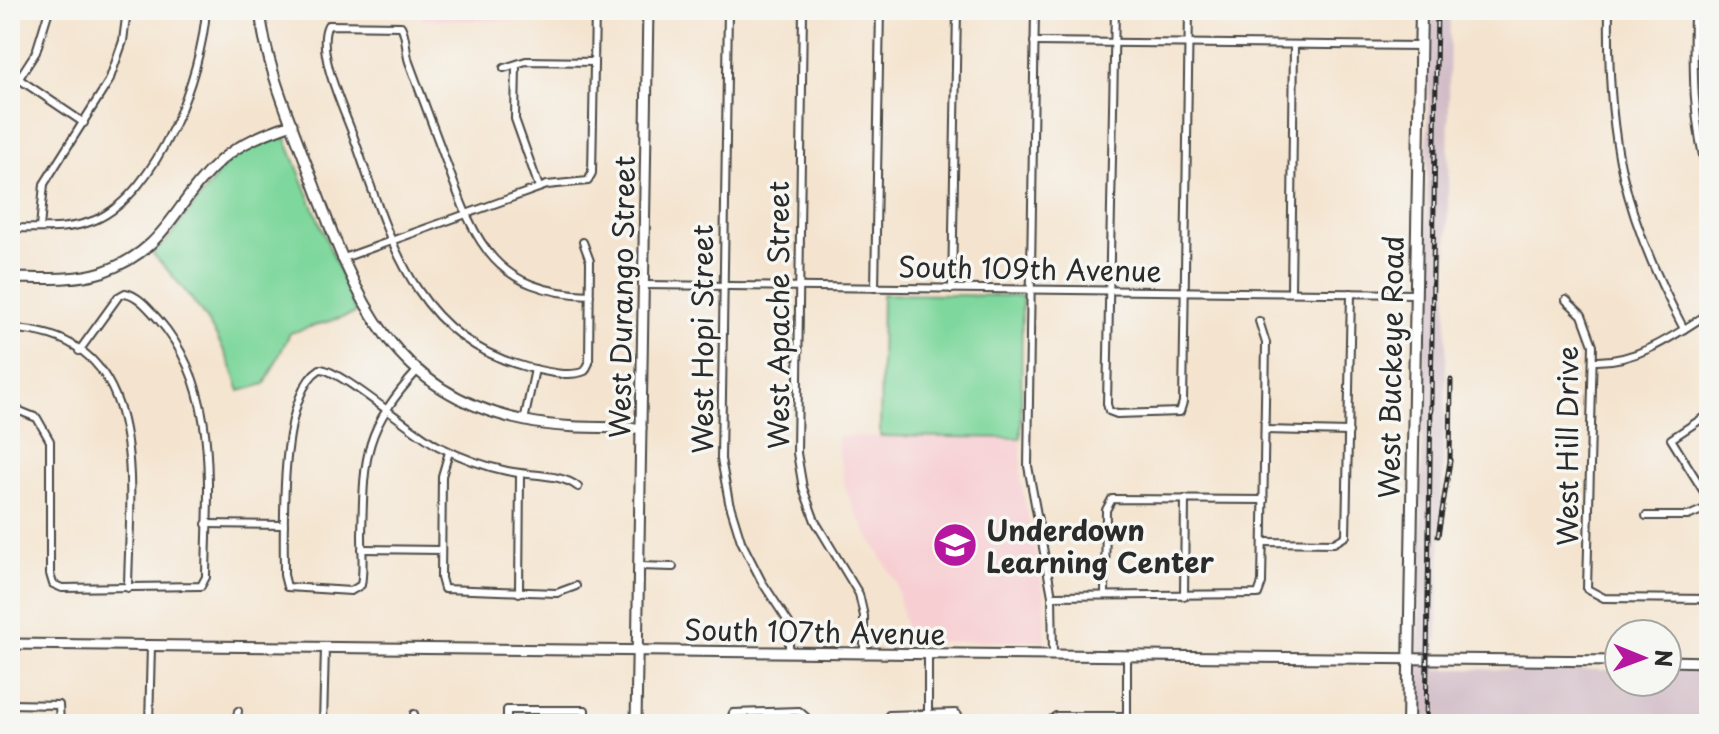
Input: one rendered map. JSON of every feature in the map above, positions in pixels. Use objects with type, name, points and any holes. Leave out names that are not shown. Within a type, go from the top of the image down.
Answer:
[{"type":"main road","name":"West Buckeye Road","points":[[1408,724],[1421,10]]},
{"type":"street","points":[[10,92],[40,43],[49,10]]},
{"type":"street","points":[[40,228],[44,184],[113,71],[127,10]]},
{"type":"street","points":[[10,228],[72,227],[100,217],[130,193],[178,118],[199,61],[206,10]]},
{"type":"street","points":[[260,10],[270,61],[341,259],[365,310],[393,346],[418,370],[459,397],[524,421],[641,428]]},
{"type":"street","points":[[341,259],[539,187],[588,181],[592,173],[595,10]]},
{"type":"street","name":"West Durango Street","points":[[637,651],[648,10]]},
{"type":"street","name":"West Hopi Street","points":[[728,10],[720,439],[726,491],[748,558],[787,619],[789,653]]},
{"type":"street","name":"West Apache Street","points":[[803,10],[796,437],[799,471],[815,521],[859,594],[864,616],[864,653]]},
{"type":"street","points":[[875,288],[880,10]]},
{"type":"street","points":[[952,289],[957,10]]},
{"type":"street","points":[[1035,10],[1029,485],[1052,596],[1053,655]]},
{"type":"street","points":[[1115,10],[1106,400],[1109,411],[1132,415],[1180,412],[1183,402],[1189,10]]},
{"type":"street","points":[[1609,10],[1609,104],[1626,197],[1644,247],[1684,329]]},
{"type":"street","points":[[1694,10],[1694,97],[1698,134],[1709,179]]},
{"type":"street","points":[[583,242],[590,256],[590,295],[585,371],[562,373],[535,369],[492,354],[450,327],[417,291],[392,241],[332,76],[325,44],[328,25],[392,23],[401,26],[408,59],[465,214],[481,247],[515,278],[546,291],[590,295]]},
{"type":"street","points":[[1034,42],[1420,46]]},
{"type":"street","points":[[1291,292],[1294,45]]},
{"type":"street","points":[[504,68],[526,61],[594,62]]},
{"type":"street","points":[[516,65],[515,119],[539,187]]},
{"type":"street","points":[[19,79],[84,123]]},
{"type":"street","points":[[10,278],[77,277],[129,260],[163,234],[221,160],[250,140],[292,124]]},
{"type":"street","name":"South 109th Avenue","points":[[644,285],[1416,294]]},
{"type":"street","points":[[10,407],[32,414],[45,427],[51,448],[50,574],[53,584],[62,588],[201,586],[206,577],[207,437],[195,382],[166,329],[134,295],[125,293],[118,297],[79,351]]},
{"type":"street","points":[[1263,542],[1334,543],[1344,539],[1347,529],[1351,293]]},
{"type":"street","name":"West Hill Drive","points":[[1566,300],[1582,315],[1593,345],[1587,589],[1595,596],[1709,599]]},
{"type":"street","points":[[1593,361],[1625,359],[1709,313]]},
{"type":"street","points":[[1052,596],[1258,594],[1262,583],[1266,343],[1259,321]]},
{"type":"street","points":[[10,329],[43,334],[79,351],[112,387],[127,426],[128,588]]},
{"type":"street","points":[[418,370],[384,411],[371,436],[365,459],[359,588],[296,590],[287,587],[284,525],[290,435],[305,390],[315,372],[324,368],[333,371],[384,411],[449,452],[520,474],[567,481],[578,487]]},
{"type":"street","points":[[524,421],[535,369]]},
{"type":"street","points":[[1709,414],[1671,439],[1709,500]]},
{"type":"street","points":[[1265,430],[1349,432]]},
{"type":"street","points":[[449,452],[442,476],[444,589],[519,593],[563,592],[576,586]]},
{"type":"street","points":[[519,593],[520,474]]},
{"type":"street","points":[[1184,596],[1185,499]]},
{"type":"street","points":[[1105,594],[1109,501],[1264,500]]},
{"type":"street","points":[[1646,516],[1688,516],[1709,507]]},
{"type":"street","points":[[206,524],[284,525]]},
{"type":"street","points":[[362,549],[441,550]]},
{"type":"street","points":[[639,566],[673,567]]},
{"type":"street","name":"South 107th Avenue","points":[[10,644],[1603,661]]},
{"type":"street","points":[[149,724],[151,646]]},
{"type":"street","points":[[323,724],[325,648]]},
{"type":"street","points":[[636,724],[637,651]]},
{"type":"street","points":[[928,654],[928,712]]},
{"type":"street","points":[[1048,721],[1127,720],[1127,655]]},
{"type":"street","points":[[1683,661],[1709,662]]},
{"type":"street","points":[[10,704],[59,705],[60,724]]},
{"type":"street","points":[[507,724],[507,710],[585,710],[585,724]]},
{"type":"street","points":[[236,724],[238,711]]},
{"type":"street","points":[[729,724],[733,713],[796,711],[805,715],[808,724]]},
{"type":"street","points":[[886,724],[889,715],[928,712],[956,713],[963,720]]},
{"type":"street","points":[[414,714],[416,724]]},
{"type":"shaded area","points":[[268,10],[396,10],[388,16],[326,13],[318,19],[269,18]]},
{"type":"shaded area","points":[[396,10],[540,10],[540,21],[422,20],[422,12]]},
{"type":"shaded area","points":[[1430,10],[1450,10],[1446,379],[1436,669],[1603,670],[1603,698],[1683,698],[1683,671],[1709,671],[1709,724],[1417,724]]},
{"type":"shaded area","name":"Underdown Learning Center","points":[[836,436],[1021,438],[1021,482],[1045,600],[1045,641],[908,642],[896,583],[854,510],[845,486]]},
{"type":"green space","points":[[284,134],[356,313],[290,333],[265,384],[240,391],[225,352],[205,317],[152,253],[166,242],[233,155]]},
{"type":"green space","points":[[882,294],[1022,296],[1021,438],[880,436]]},
{"type":"railway","points":[[1426,724],[1437,10]]},
{"type":"railway","points":[[1438,536],[1450,461],[1451,380]]},
{"type":"place","name":"Underdown Learning Center","points":[[955,545]]}]
